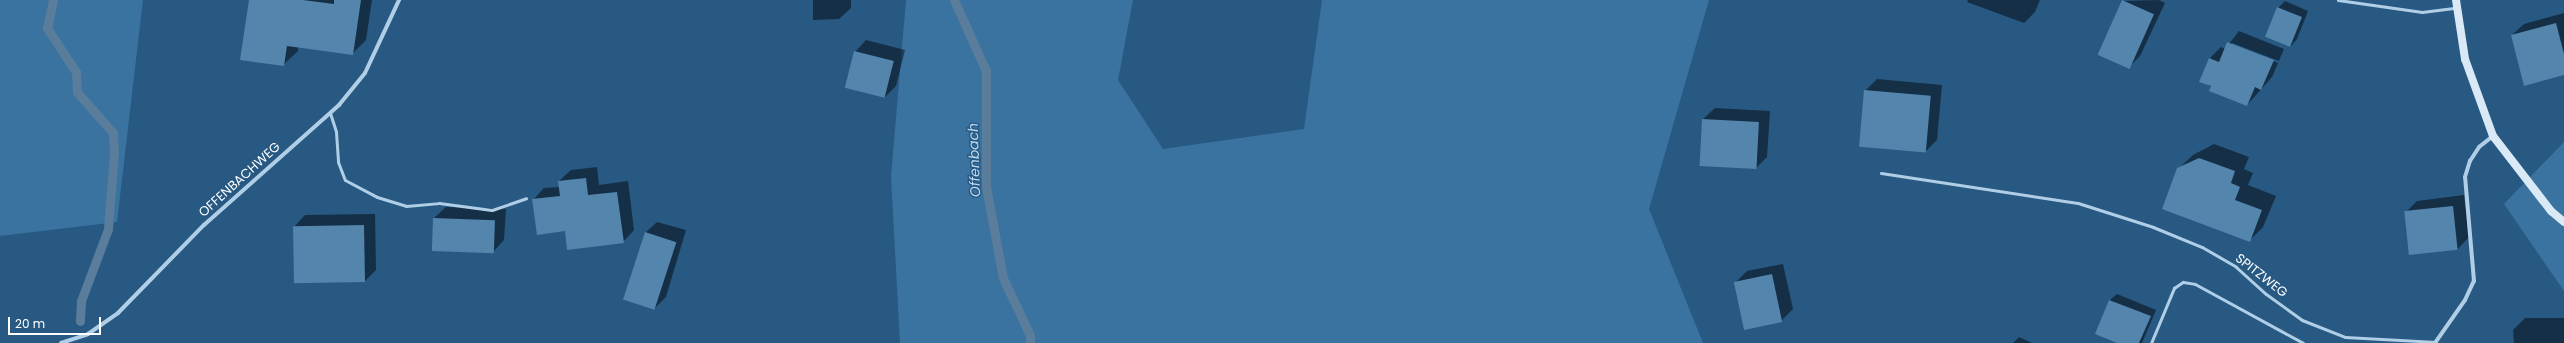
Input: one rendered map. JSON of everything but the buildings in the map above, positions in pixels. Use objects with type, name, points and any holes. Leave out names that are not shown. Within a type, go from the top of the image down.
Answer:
[{"type":"main road","points":[[2456,4],[2465,59],[2493,136],[2547,206],[2564,222]]},
{"type":"street","name":"OFFENBACHWEG","points":[[61,343],[88,334],[118,313],[204,225],[330,113],[366,73],[399,0]]},
{"type":"street","name":"SPITZWEG","points":[[2436,343],[2465,300],[2474,281],[2465,177],[2470,161],[2479,147],[2493,136]]},
{"type":"lane","points":[[2338,0],[2422,12],[2456,4]]},
{"type":"lane","points":[[330,113],[336,132],[338,162],[345,180],[377,197],[406,206],[439,203],[492,210],[526,198]]},
{"type":"lane","name":"SPITZWEG","points":[[1881,173],[2078,203],[2153,227],[2202,247],[2236,267],[2266,294],[2302,320],[2344,337],[2436,343]]},
{"type":"lane","points":[[2151,343],[2174,288],[2183,282],[2195,284],[2303,343]]},
{"type":"shaded area","points":[[0,0],[143,0],[117,222],[0,236]]},
{"type":"shaded area","points":[[906,0],[1133,0],[1118,80],[1163,149],[1304,129],[1322,0],[1709,0],[1649,209],[1703,343],[900,343],[891,177]]},
{"type":"shaded area","points":[[2564,142],[2564,291],[2504,204]]},
{"type":"waterway","points":[[53,0],[47,28],[76,72],[77,92],[113,133],[114,152],[108,229],[81,301],[80,321]]},
{"type":"waterway","name":"Offenbach","points":[[954,0],[986,71],[986,187],[1003,278],[1030,335],[1030,343]]}]
